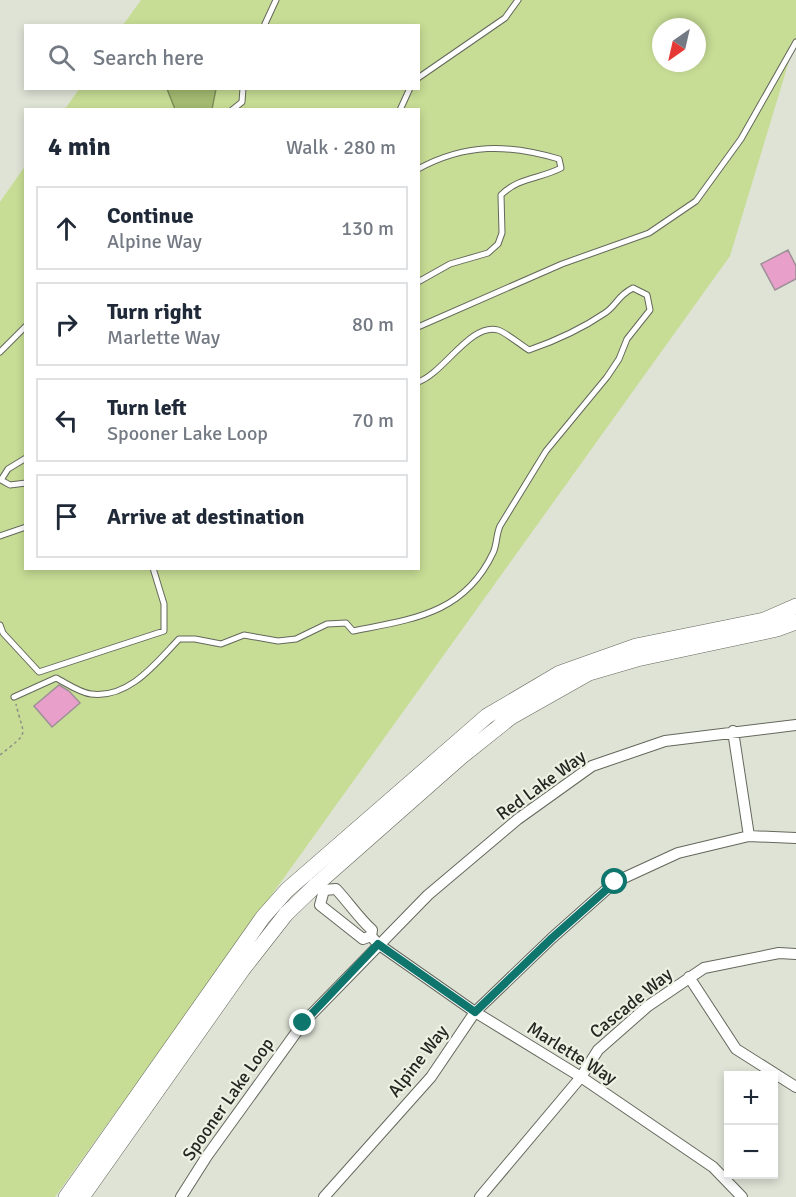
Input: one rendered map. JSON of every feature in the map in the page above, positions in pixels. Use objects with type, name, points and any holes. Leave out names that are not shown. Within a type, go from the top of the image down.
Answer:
[{"type":"main road","points":[[82,1197],[243,969],[286,914],[486,716],[560,673],[636,646],[764,620],[796,606]]},
{"type":"main road","points":[[66,1197],[262,917],[287,890],[316,882],[511,717],[589,673],[637,659],[777,629],[796,622]]},
{"type":"street","name":"Red Lake Way","points":[[375,940],[518,819],[592,766],[665,741],[796,725]]},
{"type":"street","points":[[733,731],[749,836]]},
{"type":"street","name":"Alpine Way","points":[[324,1197],[431,1077],[475,1012],[552,938],[615,882],[678,853],[749,836],[796,838]]},
{"type":"street","points":[[316,882],[336,889],[352,905],[355,914],[372,930],[375,940],[363,939],[320,905],[316,882]]},
{"type":"street","points":[[346,924],[355,914]]},
{"type":"street","name":"Marlette Way","points":[[375,940],[475,1012],[581,1077],[713,1167],[742,1197]]},
{"type":"street","name":"Spooner Lake Loop","points":[[181,1197],[207,1156],[303,1023],[375,940]]},
{"type":"street","name":"Cascade Way","points":[[480,1197],[581,1077],[598,1050],[648,1006],[704,968],[778,952],[796,954]]},
{"type":"street","points":[[689,977],[736,1048],[796,1087]]},
{"type":"lane","points":[[265,24],[276,0]]},
{"type":"lane","points":[[420,77],[505,18],[518,0]]},
{"type":"lane","points":[[420,326],[562,264],[649,233],[696,201],[741,139],[796,42]]},
{"type":"lane","points":[[234,108],[242,102],[243,90]]},
{"type":"lane","points":[[401,108],[409,90]]},
{"type":"lane","points":[[420,168],[453,153],[510,149],[559,159],[561,168],[549,174],[519,182],[501,195],[502,233],[498,244],[488,253],[450,264],[420,281]]},
{"type":"lane","points":[[14,697],[57,678],[90,694],[121,690],[156,665],[179,639],[195,639],[221,644],[244,635],[278,641],[296,639],[327,624],[346,623],[353,631],[413,619],[440,610],[465,592],[486,567],[495,549],[495,537],[500,526],[546,451],[607,377],[619,359],[627,339],[650,310],[647,295],[633,288],[620,294],[608,311],[581,330],[529,350],[498,330],[479,332],[435,372],[420,381]]},
{"type":"lane","points":[[0,352],[24,328]]},
{"type":"lane","points":[[24,459],[8,469],[1,480],[10,484],[24,483]]},
{"type":"lane","points":[[0,536],[24,528]]},
{"type":"lane","points":[[0,625],[3,633],[39,672],[164,631],[164,604],[154,570]]},
{"type":"path","points":[[0,755],[22,739],[25,729],[14,697]]},
{"type":"shaded area","points":[[141,0],[796,0],[796,38],[730,256],[55,1197],[0,1197],[0,202],[24,167],[24,570],[420,570],[420,108],[66,108],[78,90],[420,90],[420,24],[124,24]]},
{"type":"shaded area","points":[[167,90],[216,90],[212,108],[175,108]]},
{"type":"building","points":[[788,250],[796,266],[796,279],[775,290],[761,264]]},
{"type":"building","points":[[59,685],[69,691],[80,703],[52,727],[34,706]]},
{"type":"route","points":[[303,1023],[378,944],[475,1012],[552,938],[615,882]]}]
